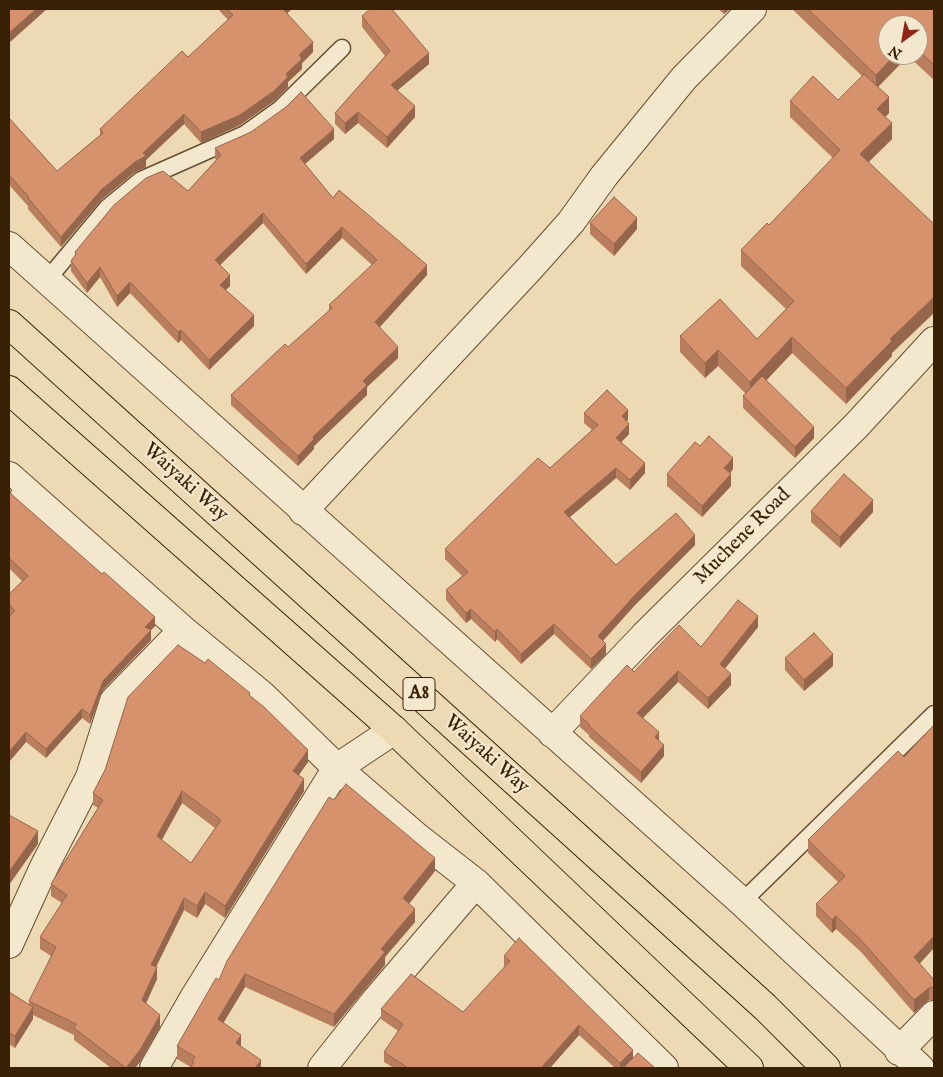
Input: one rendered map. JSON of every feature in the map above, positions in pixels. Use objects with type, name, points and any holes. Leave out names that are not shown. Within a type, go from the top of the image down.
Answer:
[{"type":"highway","name":"Waiyaki Way","points":[[9,324],[757,1000],[826,1068]]},
{"type":"highway","name":"A8","points":[[9,390],[394,730],[749,1068]]},
{"type":"street","points":[[303,511],[530,268],[570,222],[604,176],[684,78],[752,9]]},
{"type":"street","points":[[9,246],[742,902],[899,1051],[920,1068]]},
{"type":"street","name":"Muchene Road","points":[[552,733],[645,635],[856,426],[934,341]]},
{"type":"street","points":[[9,476],[183,630],[262,695],[336,768],[417,837],[476,883],[664,1068]]},
{"type":"street","points":[[9,944],[44,867],[90,778],[114,701],[183,630]]},
{"type":"street","points":[[154,1068],[194,998],[336,768],[394,730]]},
{"type":"street","points":[[322,1068],[376,1000],[476,883]]},
{"type":"street","points":[[899,1051],[934,1015]]},
{"type":"lane","points":[[47,280],[107,208],[141,180],[245,134],[280,109],[342,48]]},
{"type":"lane","points":[[742,902],[934,714]]},
{"type":"building","points":[[9,9],[36,9],[9,33]]},
{"type":"building","points":[[227,9],[283,9],[313,42],[299,55],[302,59],[286,74],[288,77],[274,91],[240,115],[201,132],[184,114],[143,153],[146,156],[135,162],[101,190],[61,237],[9,175],[9,118],[57,171],[103,133],[100,129],[182,51],[188,57],[233,15]]},
{"type":"building","points":[[370,9],[392,9],[429,53],[391,85],[415,106],[387,137],[358,112],[345,123],[335,113],[390,51],[362,16]]},
{"type":"building","points":[[808,9],[934,9],[934,65],[928,59],[928,15],[878,15],[878,65],[886,65],[876,75]]},
{"type":"building","points":[[864,74],[889,97],[877,109],[892,123],[860,154],[934,224],[934,297],[890,339],[892,341],[846,388],[792,337],[750,382],[718,350],[705,363],[680,336],[720,299],[757,339],[794,301],[741,250],[767,223],[769,225],[840,150],[790,101],[813,76],[838,100]]},
{"type":"building","points":[[301,92],[334,129],[300,158],[333,198],[339,190],[427,265],[375,322],[398,347],[363,381],[367,385],[313,437],[314,439],[298,456],[231,395],[285,344],[288,347],[332,308],[329,305],[377,260],[342,227],[306,264],[263,213],[215,260],[230,275],[220,285],[254,315],[209,360],[181,330],[178,332],[130,282],[117,296],[100,267],[87,283],[71,261],[76,254],[75,252],[114,205],[146,178],[163,171],[188,191],[221,155],[215,148],[251,132],[286,107]]},
{"type":"building","points":[[614,197],[637,218],[614,244],[590,223]]},
{"type":"building","points":[[762,376],[814,427],[795,447],[743,396]]},
{"type":"building","points":[[607,390],[628,410],[622,416],[629,424],[616,438],[645,463],[630,480],[616,468],[564,512],[616,565],[676,513],[695,535],[635,595],[598,636],[606,644],[591,659],[554,624],[521,654],[497,629],[495,632],[471,609],[466,613],[446,590],[468,572],[445,549],[538,458],[550,468],[598,425],[584,413]]},
{"type":"building","points":[[709,436],[733,458],[724,468],[731,474],[702,506],[667,474],[695,442],[700,446]]},
{"type":"building","points":[[844,474],[873,500],[840,537],[811,511]]},
{"type":"building","points":[[9,487],[12,490],[10,493],[102,574],[104,572],[155,617],[145,627],[151,630],[103,681],[90,715],[82,709],[46,749],[26,732],[9,752],[9,617],[15,611],[9,604],[9,594],[28,576],[9,558]]},
{"type":"building","points":[[738,600],[758,616],[720,664],[731,674],[708,698],[678,671],[637,713],[659,732],[655,737],[664,745],[641,772],[580,716],[627,665],[634,672],[679,625],[701,647]]},
{"type":"building","points":[[814,633],[833,654],[804,680],[785,658]]},
{"type":"building","points":[[178,645],[205,663],[208,659],[250,693],[249,695],[308,750],[293,771],[304,779],[225,906],[205,892],[197,906],[184,898],[151,965],[157,967],[142,1000],[160,1015],[140,1050],[126,1068],[74,1028],[76,1024],[29,1001],[56,947],[40,937],[67,895],[51,884],[103,800],[93,793],[105,770],[128,697]],"holes":[[[182,791],[221,820],[191,863],[157,836]]]},
{"type":"building","points":[[934,725],[934,936],[914,957],[934,980],[934,987],[929,988],[914,1000],[861,940],[836,916],[832,920],[816,904],[845,876],[808,840],[898,751],[904,757]]},
{"type":"building","points":[[346,784],[435,858],[403,898],[415,909],[381,949],[385,952],[334,1014],[245,974],[218,1019],[241,1035],[236,1043],[261,1060],[255,1068],[190,1068],[195,1057],[177,1046],[216,978],[219,980],[227,961],[329,797],[334,800]]},
{"type":"building","points":[[9,815],[38,831],[9,872]]},
{"type":"building","points":[[519,938],[633,1050],[620,1063],[579,1025],[541,1068],[408,1068],[384,1052],[403,1024],[381,1009],[411,974],[463,1012],[510,961],[504,956]]},
{"type":"building","points":[[9,992],[33,1007],[15,1036],[9,1033]]},
{"type":"building","points":[[638,1053],[655,1068],[623,1068]]}]
